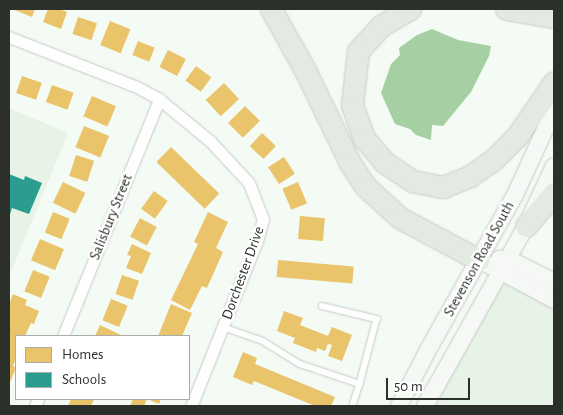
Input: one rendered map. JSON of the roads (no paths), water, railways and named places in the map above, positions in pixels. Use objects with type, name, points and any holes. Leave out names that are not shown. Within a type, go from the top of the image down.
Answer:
[{"type":"highway","points":[[272,9],[305,70],[350,163],[365,186],[400,218],[480,260]]},
{"type":"highway","points":[[410,9],[380,26],[358,51],[352,105],[364,138],[384,162],[412,180],[443,187],[470,176],[493,160],[518,136],[554,82]]},
{"type":"highway","points":[[506,9],[554,16]]},
{"type":"highway","points":[[526,226],[554,193]]},
{"type":"main road","name":"Stevenson Road South","points":[[399,406],[428,350],[515,195],[554,110]]},
{"type":"main road","name":"Stevenson Road South","points":[[426,406],[449,360],[509,259],[554,166]]},
{"type":"main road","points":[[480,260],[509,259],[554,282]]},
{"type":"main road","points":[[480,260],[554,300]]},
{"type":"street","name":"Dorchester Drive","points":[[9,37],[135,86],[159,99],[210,141],[249,183],[262,219],[258,238],[191,406]]},
{"type":"street","name":"Salisbury Street","points":[[63,335],[159,99]]},
{"type":"lane","points":[[322,306],[377,319],[360,384],[352,406]]},
{"type":"lane","points":[[223,327],[263,341],[300,364],[360,384]]}]
